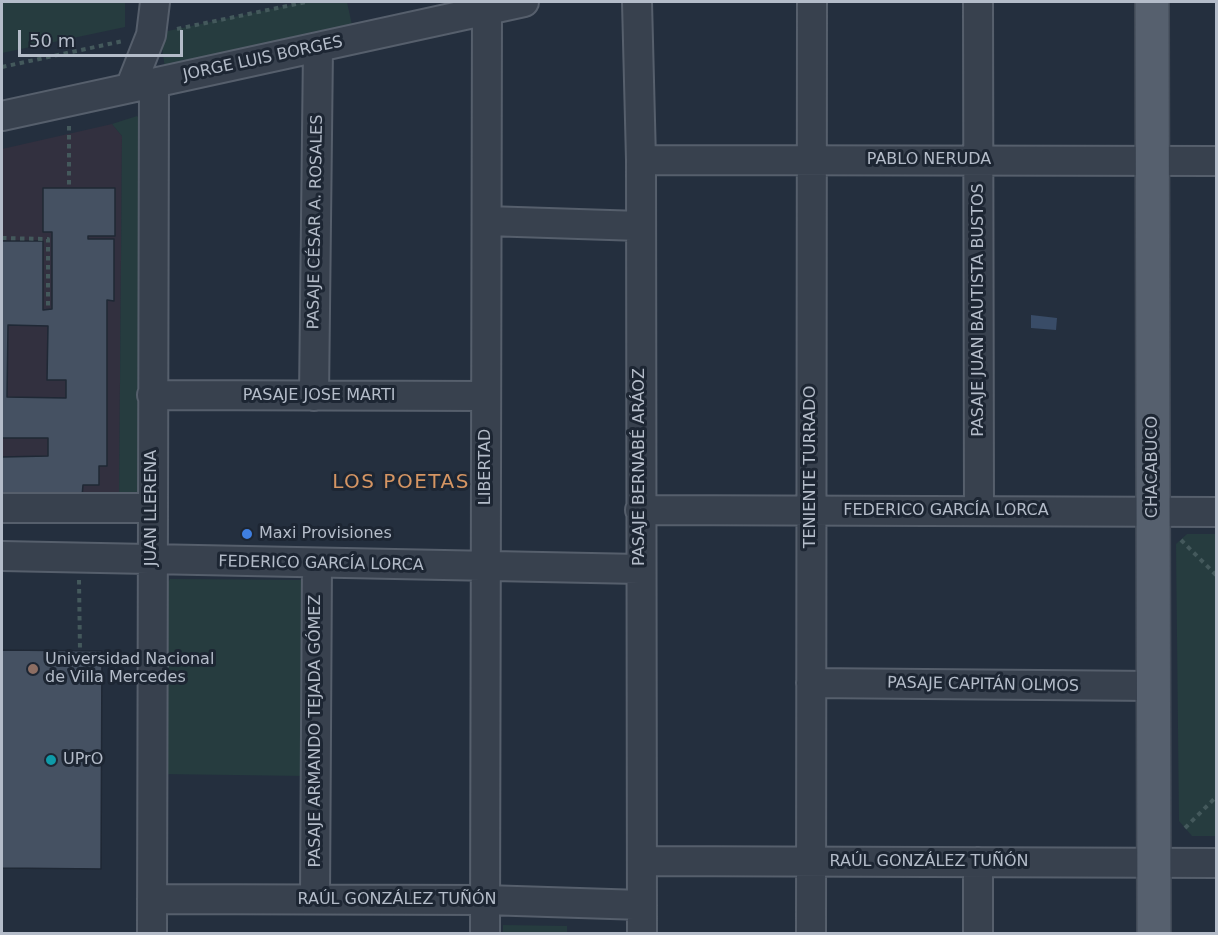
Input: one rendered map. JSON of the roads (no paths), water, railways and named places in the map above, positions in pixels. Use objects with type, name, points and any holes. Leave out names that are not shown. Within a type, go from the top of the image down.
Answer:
[{"type":"main road","name":"CHACABUCO","points":[[1152,2],[1154,933]]},
{"type":"street","name":"JUAN LLERENA","points":[[152,933],[152,395],[142,85],[155,2]]},
{"type":"street","name":"JORGE LUIS BORGES","points":[[2,116],[318,48],[489,6],[524,2]]},
{"type":"street","name":"PASAJE BERNABÉ ARÁOZ","points":[[637,2],[641,160],[642,933]]},
{"type":"street","name":"TENIENTE TURRADO","points":[[811,933],[812,2]]},
{"type":"street","name":"PASAJE JUAN BAUTISTA BUSTOS","points":[[978,2],[980,511]]},
{"type":"street","name":"LIBERTAD","points":[[484,933],[489,6]]},
{"type":"street","name":"PASAJE CÉSAR A. ROSALES","points":[[315,396],[318,48]]},
{"type":"street","name":"PABLO NERUDA","points":[[641,160],[1216,160]]},
{"type":"street","points":[[487,221],[640,226]]},
{"type":"street","name":"PASAJE JOSE MARTI","points":[[152,395],[486,396]]},
{"type":"street","points":[[2,508],[152,508]]},
{"type":"street","name":"FEDERICO GARCÍA LORCA","points":[[640,510],[1216,512]]},
{"type":"street","name":"FEDERICO GARCÍA LORCA","points":[[2,556],[152,561],[640,569]]},
{"type":"street","name":"PASAJE ARMANDO TEJADA GÓMEZ","points":[[315,899],[317,563]]},
{"type":"street","name":"PASAJE CAPITÁN OLMOS","points":[[811,683],[1154,686]]},
{"type":"street","name":"RAÚL GONZÁLEZ TUÑÓN","points":[[642,861],[1216,863]]},
{"type":"street","points":[[978,862],[978,933]]},
{"type":"street","name":"RAÚL GONZÁLEZ TUÑÓN","points":[[152,899],[485,900],[642,905]]},
{"type":"water","points":[[1031,315],[1057,318],[1056,330],[1031,328]]},
{"type":"place","name":"Maxi Provisiones","points":[[247,534]]},
{"type":"place","name":"Universidad Nacional de Villa Mercedes","points":[[33,669]]},
{"type":"place","name":"UPrO","points":[[51,760]]},
{"type":"district","name":"LOS POETAS","points":[[401,483]]}]
